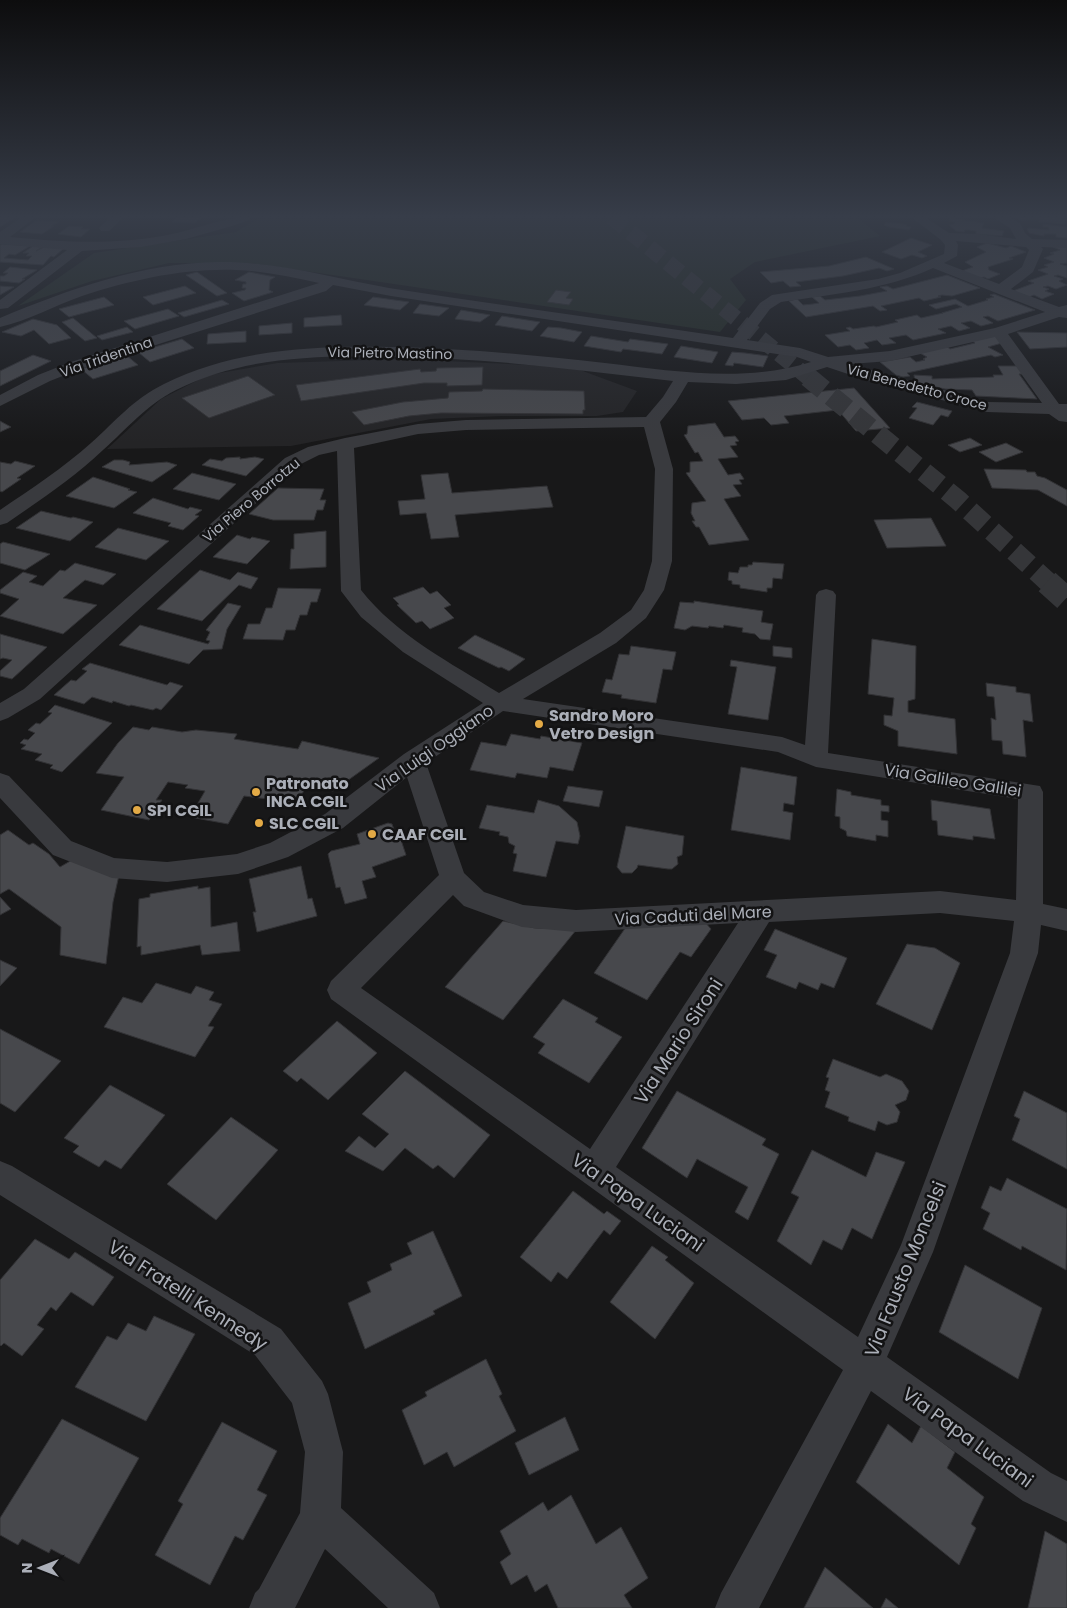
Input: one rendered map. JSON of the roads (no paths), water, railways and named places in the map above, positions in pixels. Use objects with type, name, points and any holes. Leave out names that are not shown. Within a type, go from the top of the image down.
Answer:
[{"type":"street","points":[[3,305],[20,292]]},
{"type":"street","name":"Via Benedetto Croce","points":[[0,323],[80,292]]},
{"type":"street","name":"Via Tridentina","points":[[0,401],[44,378],[77,365],[308,292]]},
{"type":"street","name":"Via Benedetto Croce","points":[[395,292],[800,353],[868,376],[987,407],[1063,413]]},
{"type":"street","points":[[737,344],[765,306],[777,298],[818,292]]},
{"type":"street","points":[[1006,292],[1064,312]]},
{"type":"street","points":[[827,362],[890,356],[999,332],[1064,312]]},
{"type":"street","points":[[999,332],[1063,413]]},
{"type":"street","name":"Via Pietro Mastino","points":[[0,519],[55,481],[97,447],[136,408],[170,387],[196,376],[252,359],[287,354],[337,351],[458,353],[520,358],[683,377],[736,379],[786,375],[827,362]]},
{"type":"street","points":[[651,422],[670,399],[683,377]]},
{"type":"street","name":"Via Piero Borrotzu","points":[[0,713],[32,694],[291,462],[314,451],[418,428],[651,422]]},
{"type":"street","name":"Via Luigi Oggiano","points":[[0,782],[62,848],[112,868],[167,872],[238,864],[279,850],[334,821],[413,760],[499,703],[608,638],[638,614],[654,590],[662,561],[664,469],[651,422]]},
{"type":"street","name":"Via Galileo Galilei","points":[[345,443],[351,591],[368,613],[411,647],[499,703],[782,745],[816,759],[1031,792],[1030,912]]},
{"type":"street","points":[[816,759],[826,595]]},
{"type":"street","name":"Via Caduti del Mare","points":[[413,760],[453,878],[474,899],[522,916],[576,921],[940,902],[1030,912],[1067,920]]},
{"type":"street","name":"Via Papa Luciani","points":[[453,878],[342,990],[1037,1486],[1067,1502]]},
{"type":"street","name":"Via Mario Sironi","points":[[594,1171],[761,911]]},
{"type":"street","name":"Via Fausto Moncelsi","points":[[736,1608],[866,1364],[916,1252],[1024,953],[1030,912]]},
{"type":"street","name":"Via Fratelli Kennedy","points":[[0,1177],[268,1342],[309,1394],[324,1452],[320,1517]]},
{"type":"street","points":[[270,1608],[274,1604],[320,1517],[418,1608]]},
{"type":"tunnel","points":[[704,292],[809,378]]},
{"type":"tunnel","points":[[808,377],[958,500],[1049,583]]},
{"type":"tunnel","points":[[1047,582],[1067,600]]},
{"type":"place","name":"Sandro Moro Vetro Design","points":[[539,724]]},
{"type":"place","name":"Patronato INCA CGIL","points":[[256,792]]},
{"type":"place","name":"SPI CGIL","points":[[137,810]]},
{"type":"place","name":"SLC CGIL","points":[[259,823]]},
{"type":"place","name":"CAAF CGIL","points":[[372,834]]}]
